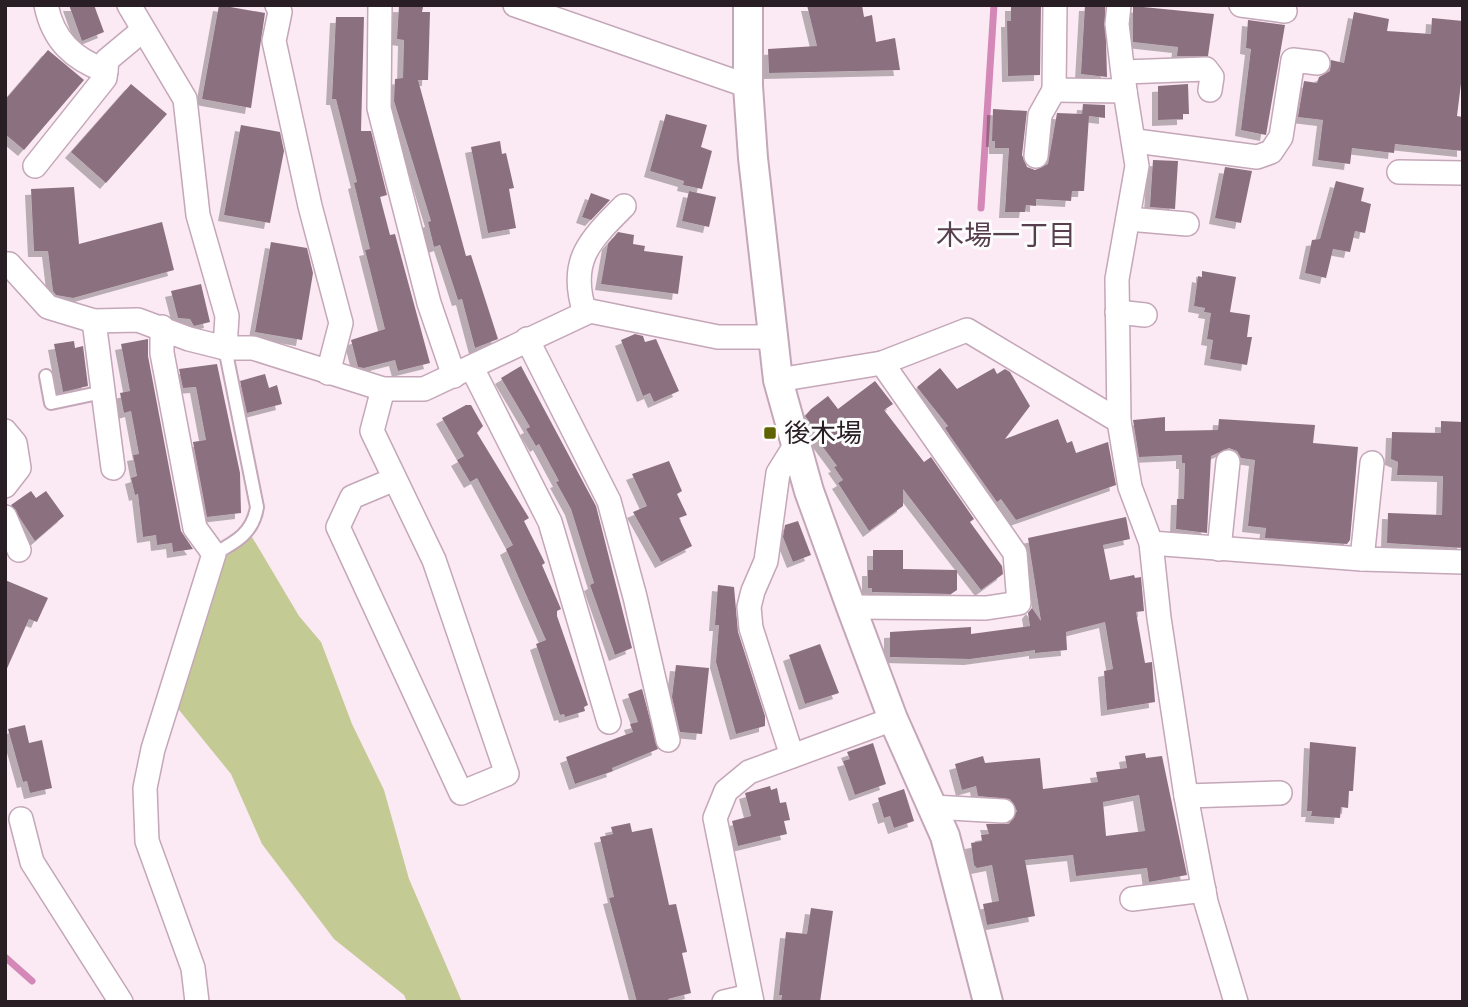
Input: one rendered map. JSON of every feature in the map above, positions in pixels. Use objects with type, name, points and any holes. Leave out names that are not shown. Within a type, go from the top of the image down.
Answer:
[{"type":"street","points":[[46,5],[50,23],[67,49],[82,62],[106,71]]},
{"type":"street","points":[[129,5],[186,99],[198,215],[227,316],[225,348]]},
{"type":"street","points":[[277,5],[280,12],[274,41],[310,206],[341,323],[328,373]]},
{"type":"street","points":[[380,5],[379,108],[429,303],[463,372],[550,522],[609,722]]},
{"type":"street","points":[[515,5],[748,86]]},
{"type":"street","points":[[748,5],[748,86],[771,337],[778,380],[809,491],[851,607],[894,719],[933,807],[959,887],[988,1002]]},
{"type":"street","points":[[1036,156],[1040,115],[1054,90],[1055,5]]},
{"type":"street","points":[[1119,5],[1117,24],[1138,166],[1116,279],[1119,421],[1130,487],[1151,543],[1159,618],[1203,890],[1236,1002]]},
{"type":"street","points":[[1241,5],[1285,11]]},
{"type":"street","points":[[35,166],[105,78],[107,60],[143,30]]},
{"type":"street","points":[[1136,141],[1256,157],[1271,152],[1281,137],[1294,51],[1318,63]]},
{"type":"street","points":[[1054,90],[1206,69],[1212,78],[1210,90]]},
{"type":"street","points":[[1399,172],[1463,173]]},
{"type":"street","points":[[585,313],[578,292],[578,267],[586,248],[624,206]]},
{"type":"street","points":[[1128,219],[1187,224]]},
{"type":"street","points":[[5,264],[9,264],[48,307],[93,321],[138,320],[189,339],[225,348],[253,348],[383,389],[424,389],[590,311],[718,337],[771,337]]},
{"type":"street","points":[[1117,312],[1145,315]]},
{"type":"street","points":[[93,321],[113,468]]},
{"type":"street","points":[[162,327],[162,353],[195,528],[214,554],[153,749],[145,788],[147,841],[194,968],[197,1002]]},
{"type":"street","points":[[778,380],[882,363],[967,330],[1119,421]]},
{"type":"street","points":[[527,339],[609,501],[635,597],[668,740]]},
{"type":"street","points":[[851,607],[986,608],[1018,603],[1015,553],[882,363]]},
{"type":"street","points":[[383,389],[372,431],[434,560],[507,774],[461,793],[338,527],[352,496],[395,479]]},
{"type":"street","points":[[5,431],[15,443],[19,468],[5,486]]},
{"type":"street","points":[[792,756],[751,628],[749,607],[752,591],[766,561],[778,472],[796,444]]},
{"type":"street","points":[[1219,549],[1228,462]]},
{"type":"street","points":[[1362,559],[1372,463]]},
{"type":"street","points":[[5,517],[19,550]]},
{"type":"street","points":[[1151,543],[1362,559],[1463,562]]},
{"type":"street","points":[[724,1002],[751,999],[715,818],[726,791],[749,772],[894,719]]},
{"type":"street","points":[[1186,796],[1280,793]]},
{"type":"street","points":[[933,807],[1003,811]]},
{"type":"street","points":[[20,819],[32,862],[121,1002]]},
{"type":"street","points":[[1132,899],[1203,890]]},
{"type":"lane","points":[[214,554],[245,535],[251,528],[257,507],[225,348]]},
{"type":"lane","points":[[46,376],[51,403],[103,392]]},
{"type":"green space","points":[[252,537],[299,616],[321,642],[352,724],[384,790],[409,879],[462,1002],[407,1002],[404,995],[334,939],[262,844],[231,774],[175,705],[208,570]]},
{"type":"building","points":[[69,5],[94,5],[104,32],[82,41]]},
{"type":"building","points":[[219,5],[265,13],[251,108],[202,99]]},
{"type":"building","points":[[807,5],[862,5],[864,17],[872,15],[876,42],[895,38],[900,70],[769,73],[768,49],[817,46]]},
{"type":"building","points":[[1011,5],[1041,5],[1040,75],[1008,76],[1007,21],[1011,21]]},
{"type":"building","points":[[1085,5],[1105,5],[1107,77],[1081,74]]},
{"type":"building","points":[[399,6],[423,7],[422,12],[430,12],[428,80],[418,80],[466,256],[471,255],[498,339],[475,348],[462,299],[458,300],[440,245],[434,247],[428,222],[431,221],[394,101],[395,79],[403,78],[404,40],[397,39]]},
{"type":"building","points":[[1133,6],[1214,14],[1208,56],[1177,56],[1178,47],[1133,42]]},
{"type":"building","points":[[1354,12],[1389,19],[1387,31],[1431,34],[1432,18],[1463,21],[1463,67],[1457,116],[1463,117],[1463,151],[1395,144],[1394,153],[1352,148],[1350,164],[1318,160],[1323,120],[1298,117],[1304,81],[1317,83],[1319,77],[1330,71],[1331,60],[1344,63]]},
{"type":"building","points":[[336,17],[364,17],[361,131],[371,131],[387,195],[380,197],[390,235],[395,234],[430,363],[398,371],[395,360],[358,367],[351,340],[385,329],[365,250],[370,249],[354,183],[357,182],[336,99],[332,99]]},
{"type":"building","points":[[1248,20],[1285,25],[1266,135],[1241,130],[1251,49],[1246,48]]},
{"type":"building","points":[[48,50],[84,80],[24,150],[5,134],[5,100]]},
{"type":"building","points":[[131,84],[167,114],[106,183],[71,152]]},
{"type":"building","points":[[1188,84],[1189,114],[1183,114],[1183,119],[1158,120],[1158,86]]},
{"type":"building","points":[[1083,104],[1105,105],[1105,118],[1089,116],[1084,191],[1072,191],[1071,201],[1036,199],[1036,206],[1026,205],[1025,212],[1005,212],[1009,148],[995,148],[995,141],[992,141],[993,109],[1027,111],[1022,155],[1027,167],[1035,170],[1048,164],[1057,113],[1082,114]]},
{"type":"building","points":[[666,114],[707,125],[701,147],[712,151],[702,189],[683,185],[684,181],[650,171]]},
{"type":"building","points":[[241,125],[280,132],[284,151],[270,223],[224,215]]},
{"type":"building","points":[[500,141],[502,154],[506,153],[514,188],[509,189],[516,228],[488,233],[471,147]]},
{"type":"building","points":[[1153,160],[1178,161],[1175,209],[1150,207]]},
{"type":"building","points":[[1225,167],[1252,171],[1241,223],[1215,218]]},
{"type":"building","points":[[1336,181],[1364,188],[1361,201],[1371,204],[1365,233],[1355,231],[1350,252],[1333,249],[1326,278],[1305,273],[1312,240],[1320,239]]},
{"type":"building","points":[[74,187],[79,244],[162,222],[174,270],[73,298],[56,295],[53,291],[48,251],[34,251],[31,189]]},
{"type":"building","points":[[689,191],[716,197],[709,227],[682,221]]},
{"type":"building","points":[[591,193],[610,200],[591,220],[582,217]]},
{"type":"building","points":[[618,232],[634,235],[633,244],[645,246],[644,251],[683,256],[678,294],[601,284],[608,244]]},
{"type":"building","points":[[271,242],[307,248],[313,273],[302,340],[255,332]]},
{"type":"building","points":[[1202,271],[1236,277],[1230,312],[1250,315],[1247,337],[1252,337],[1247,365],[1210,359],[1213,340],[1207,339],[1211,313],[1204,312],[1205,308],[1194,306],[1198,276],[1202,277]]},
{"type":"building","points":[[201,284],[210,322],[194,326],[190,319],[178,318],[171,291]]},
{"type":"building","points":[[635,334],[643,336],[645,342],[656,339],[679,391],[654,402],[650,393],[643,396],[621,340]]},
{"type":"building","points":[[148,339],[148,356],[181,531],[193,549],[173,552],[172,543],[157,545],[156,535],[143,537],[138,494],[135,495],[131,478],[137,476],[133,455],[139,454],[131,411],[124,413],[120,393],[130,391],[121,344]]},
{"type":"building","points":[[74,341],[75,348],[83,346],[88,386],[63,392],[54,344]]},
{"type":"building","points":[[217,364],[240,473],[241,513],[207,517],[193,442],[206,440],[196,387],[183,388],[179,369]]},
{"type":"building","points":[[521,366],[596,506],[632,648],[615,655],[590,585],[594,583],[571,509],[556,482],[559,481],[539,444],[536,446],[526,429],[530,427],[501,378]]},
{"type":"building","points":[[940,368],[957,389],[994,368],[997,374],[1005,369],[1010,372],[1030,406],[1005,439],[1058,419],[1067,443],[1072,441],[1076,453],[1108,442],[1116,485],[1016,520],[1001,499],[997,502],[945,428],[948,426],[917,387]]},
{"type":"building","points":[[265,374],[269,388],[277,385],[282,404],[247,413],[240,381]]},
{"type":"building","points":[[875,381],[893,404],[884,410],[924,462],[931,457],[974,519],[970,522],[1002,566],[1003,574],[981,590],[903,489],[903,506],[869,531],[838,483],[843,480],[834,467],[837,466],[814,435],[817,432],[805,416],[828,396],[838,409]]},
{"type":"building","points":[[471,405],[483,426],[477,433],[529,518],[524,521],[545,563],[542,565],[561,609],[557,611],[557,616],[588,705],[584,707],[585,711],[565,717],[564,714],[560,715],[536,644],[546,640],[506,549],[513,545],[477,478],[470,482],[457,460],[464,456],[442,418]]},
{"type":"building","points":[[1165,417],[1165,431],[1218,430],[1219,419],[1315,425],[1313,443],[1358,447],[1350,540],[1347,544],[1265,538],[1266,528],[1248,526],[1255,460],[1241,458],[1237,451],[1229,448],[1211,456],[1207,533],[1176,529],[1177,499],[1184,499],[1185,463],[1182,463],[1182,455],[1139,457],[1133,420]]},
{"type":"building","points":[[1441,421],[1463,422],[1463,548],[1387,543],[1388,513],[1442,515],[1443,476],[1397,475],[1398,462],[1391,459],[1392,432],[1441,433]]},
{"type":"building","points":[[669,461],[682,491],[677,494],[687,515],[679,518],[692,546],[661,562],[633,512],[647,506],[632,474]]},
{"type":"building","points":[[31,491],[36,498],[46,491],[64,516],[35,541],[11,505]]},
{"type":"building","points":[[1126,517],[1130,539],[1103,545],[1110,580],[1134,575],[1135,578],[1141,577],[1144,611],[1136,612],[1145,663],[1152,662],[1155,702],[1107,710],[1104,671],[1113,669],[1105,622],[1066,632],[1067,650],[1035,653],[1035,650],[970,659],[890,657],[890,632],[971,627],[971,634],[1030,626],[1028,613],[1032,608],[1041,621],[1028,538]]},
{"type":"building","points":[[798,521],[811,555],[793,562],[783,537],[785,525]]},
{"type":"building","points":[[873,550],[903,550],[903,569],[957,570],[957,590],[951,594],[872,592],[872,588],[868,588],[868,570],[873,570]]},
{"type":"building","points":[[5,580],[48,598],[37,622],[29,619],[5,673]]},
{"type":"building","points":[[718,585],[734,587],[738,632],[765,716],[765,726],[736,734],[716,662]]},
{"type":"building","points":[[820,644],[839,693],[805,704],[789,655]]},
{"type":"building","points":[[676,665],[709,668],[702,734],[680,732],[672,697]]},
{"type":"building","points":[[642,689],[658,749],[612,768],[613,771],[575,784],[566,757],[633,732],[630,724],[638,722],[628,694]]},
{"type":"building","points":[[25,725],[29,743],[42,740],[52,788],[30,793],[27,781],[23,782],[8,729]]},
{"type":"building","points":[[1310,742],[1356,747],[1353,791],[1349,791],[1348,808],[1341,807],[1340,818],[1311,816],[1312,811],[1307,811]]},
{"type":"building","points":[[873,743],[886,784],[855,795],[843,761],[850,759],[847,752]]},
{"type":"building","points":[[1145,753],[1146,758],[1162,756],[1187,875],[1149,882],[1147,868],[1076,876],[1073,855],[1025,860],[1035,916],[987,925],[983,904],[999,901],[992,865],[977,868],[974,865],[971,843],[982,841],[981,835],[989,834],[986,824],[1009,824],[1017,811],[1010,799],[978,796],[976,786],[962,790],[955,764],[983,756],[985,763],[1040,758],[1043,789],[1098,782],[1096,772],[1127,768],[1125,756]],"holes":[[[1139,795],[1145,831],[1106,836],[1103,802]]]},
{"type":"building","points":[[770,786],[771,790],[777,788],[780,803],[786,802],[790,820],[784,821],[787,834],[738,846],[732,821],[751,816],[745,793]]},
{"type":"building","points":[[904,789],[914,821],[894,828],[890,816],[884,818],[878,798]]},
{"type":"building","points":[[630,823],[632,832],[652,828],[669,905],[676,904],[687,952],[682,953],[691,993],[668,999],[670,1002],[637,1002],[609,898],[614,897],[600,837],[613,834],[611,827]]},
{"type":"building","points":[[811,908],[833,911],[820,1002],[781,1002],[782,995],[779,995],[786,932],[807,934]]},
{"type":"waterway","points":[[981,208],[994,5]]},
{"type":"waterway","points":[[5,957],[32,981]]},
{"type":"place","name":"後木場","points":[[770,433]]},
{"type":"district","name":"木場一丁目","points":[[1006,235]]}]
